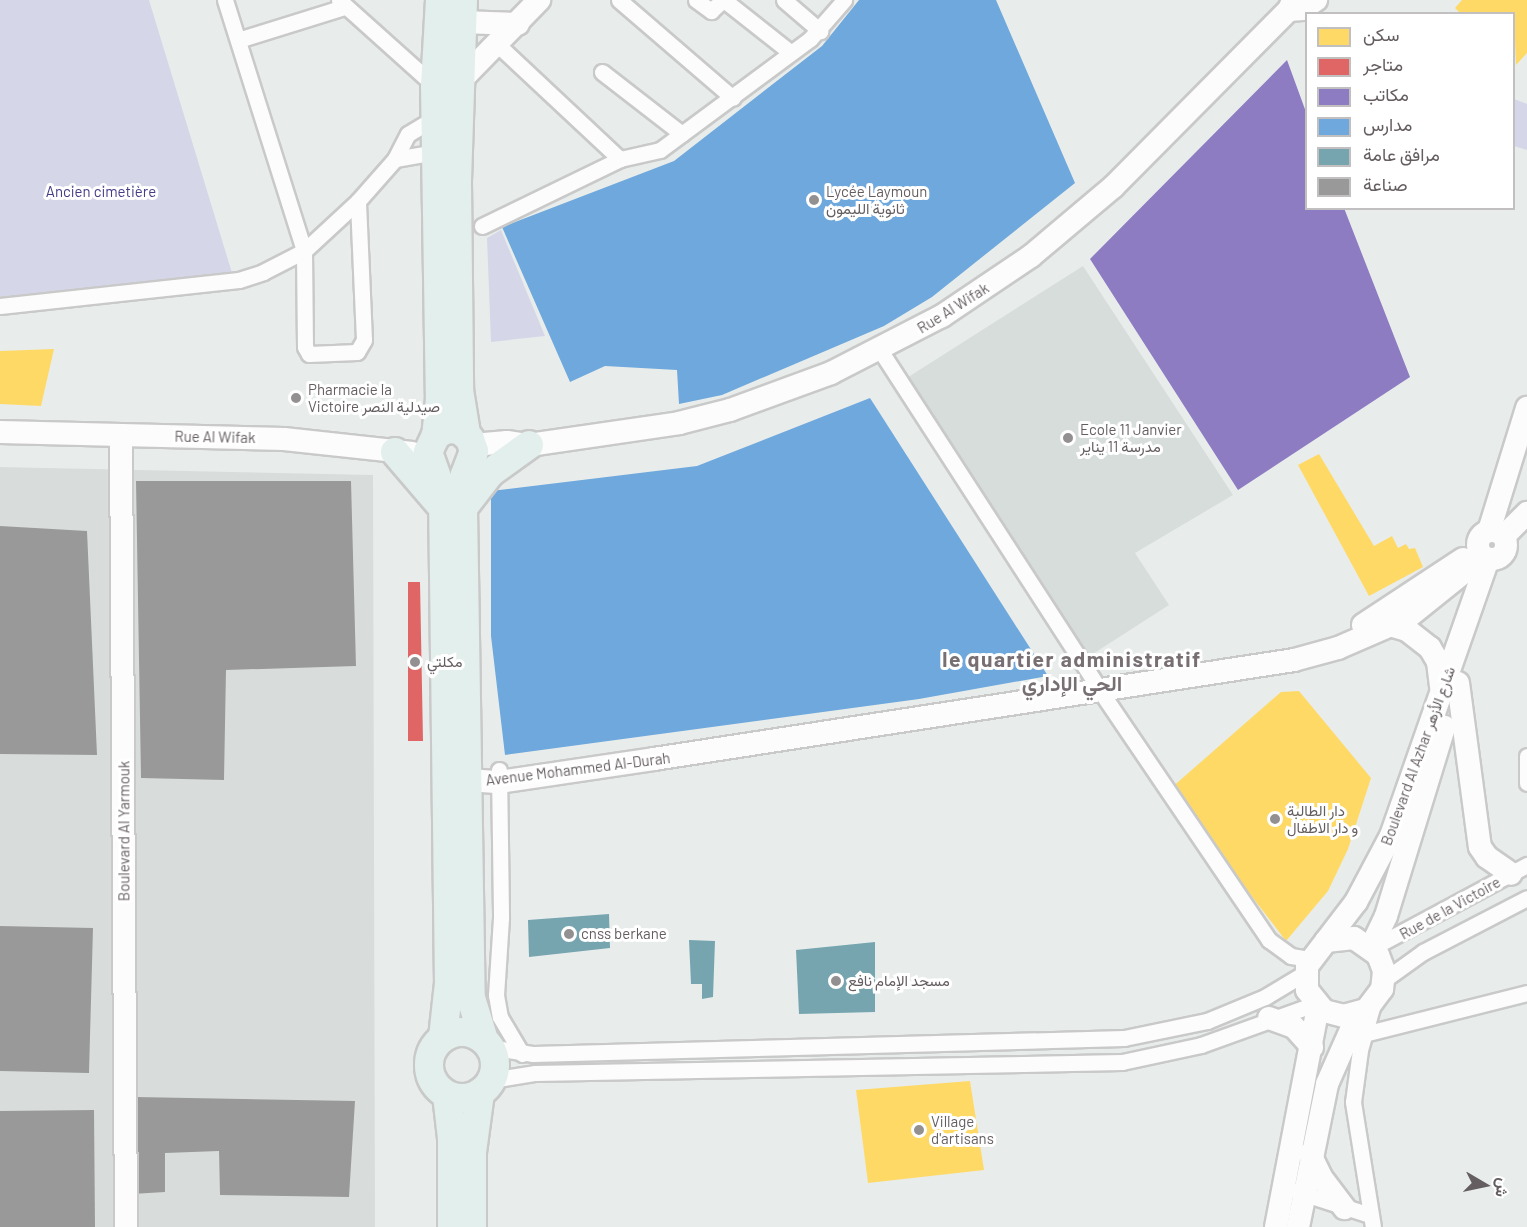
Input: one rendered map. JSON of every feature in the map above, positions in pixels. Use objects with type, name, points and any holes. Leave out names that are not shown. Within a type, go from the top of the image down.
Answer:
[{"type":"highway","points":[[440,0],[447,84],[459,390],[469,452],[453,508],[449,983],[443,1037]]},
{"type":"highway","points":[[462,11],[447,84],[435,118],[440,399],[434,452],[453,508],[468,780],[471,998],[495,1063],[485,1087],[472,1152],[472,1227]]},
{"type":"highway","points":[[434,452],[454,428],[469,452]]},
{"type":"highway","points":[[453,508],[490,473],[529,445]]},
{"type":"highway","points":[[395,452],[453,508]]},
{"type":"highway","points":[[434,452],[452,474],[469,452]]},
{"type":"highway","points":[[485,1087],[463,1098],[447,1095],[434,1083],[428,1067],[432,1050],[443,1037],[460,1032],[487,1044]]},
{"type":"highway","points":[[447,1095],[452,1138],[452,1227]]},
{"type":"street","points":[[225,0],[304,251],[306,351],[313,354],[357,352],[364,335],[358,201]]},
{"type":"street","points":[[238,40],[341,4],[447,84],[498,45],[539,0]]},
{"type":"street","points":[[619,0],[733,98]]},
{"type":"street","points":[[696,0],[711,11],[724,0],[791,53]]},
{"type":"street","points":[[784,0],[820,31]]},
{"type":"street","points":[[482,226],[620,159],[647,156],[733,98],[820,31],[844,0]]},
{"type":"street","name":"Rue Al Wifak","points":[[469,452],[636,431],[730,410],[792,390],[880,350],[972,297],[1059,234],[1113,187],[1289,3],[1303,9],[1316,0]]},
{"type":"street","points":[[462,11],[518,24]]},
{"type":"street","points":[[498,45],[620,159]]},
{"type":"street","points":[[602,72],[682,134]]},
{"type":"street","points":[[0,306],[239,280],[304,251],[358,201],[394,159],[408,134],[435,118]]},
{"type":"street","points":[[394,159],[436,153]]},
{"type":"street","points":[[880,350],[1097,686],[1269,940],[1307,966]]},
{"type":"street","name":"Boulevard Al Azhar شارع الأزهر","points":[[1493,546],[1527,408]]},
{"type":"street","name":"Rue Al Wifak","points":[[0,432],[284,439],[395,452],[434,452]]},
{"type":"street","name":"Boulevard Al Yarmouk","points":[[121,435],[126,1227]]},
{"type":"street","name":"Boulevard Al Azhar شارع الأزهر","points":[[1372,947],[1386,916],[1449,687],[1493,546],[1527,455]]},
{"type":"street","name":"Avenue Mohammed Al-Durah","points":[[468,780],[1097,686],[1294,660],[1338,648],[1393,626],[1440,595],[1527,513]]},
{"type":"street","name":"Avenue Mohammed Al-Durah","points":[[1097,686],[1336,636],[1376,619],[1493,546],[1527,533]]},
{"type":"street","points":[[1393,626],[1407,630],[1430,648],[1449,687],[1480,847],[1487,857],[1519,870]]},
{"type":"street","name":"Boulevard Al Azhar شارع الأزهر","points":[[1326,942],[1369,880],[1391,836],[1449,687]]},
{"type":"street","points":[[1527,756],[1527,783]]},
{"type":"street","points":[[499,776],[501,918],[496,995],[500,1017],[522,1054]]},
{"type":"street","name":"Rue de la Victoire","points":[[1372,947],[1519,870]]},
{"type":"street","name":"Rue de la Victoire","points":[[1384,980],[1423,952],[1527,898]]},
{"type":"street","points":[[487,1044],[522,1054],[1124,1038],[1207,1021],[1265,997],[1307,966],[1326,942],[1354,938],[1372,947],[1382,963],[1384,980],[1330,1075],[1310,1154],[1276,1227]]},
{"type":"street","points":[[1307,966],[1307,990],[1317,1005],[1337,1016],[1365,1017],[1527,993]]},
{"type":"street","points":[[485,1087],[535,1073],[1104,1063],[1201,1045],[1269,1018],[1317,1005]]},
{"type":"street","points":[[1298,1227],[1293,1189],[1317,1005]]},
{"type":"street","points":[[1365,1017],[1354,1084],[1354,1120],[1372,1221]]},
{"type":"street","points":[[1269,1018],[1294,1027],[1312,1047]]},
{"type":"street","points":[[1310,1154],[1321,1177],[1344,1208]]},
{"type":"street","points":[[1293,1189],[1372,1221]]},
{"type":"shaded area","name":"Ecole 11 Janvier مدرسة 11 يناير","points":[[1083,266],[1233,495],[1135,553],[1169,605],[1085,659],[902,381]]},
{"type":"shaded area","points":[[0,467],[373,475],[375,1227],[0,1227]]},
{"type":"green space","name":"Ancien cimetière","points":[[0,0],[149,0],[236,286],[0,303]]},
{"type":"green space","points":[[1515,99],[1527,104],[1527,150],[1515,146]]},
{"type":"green space","points":[[501,230],[545,336],[491,342],[487,238]]},
{"type":"building: سكن","points":[[1462,0],[1527,0],[1527,53],[1516,65],[1515,12],[1459,12],[1455,8]]},
{"type":"building: سكن","points":[[54,349],[41,406],[0,404],[0,351]]},
{"type":"building: سكن","points":[[1319,454],[1374,546],[1392,536],[1398,548],[1406,544],[1409,549],[1415,548],[1423,567],[1369,596],[1298,465]]},
{"type":"building: سكن","name":"دار الطالبة و دار الاطفال","points":[[1299,691],[1371,778],[1348,849],[1328,891],[1286,941],[1170,789],[1281,692]]},
{"type":"building: سكن","name":"Village d'artisans","points":[[970,1081],[984,1170],[868,1183],[856,1090]]},
{"type":"building: متاجر","name":"مكلتي","points":[[408,582],[420,582],[423,741],[408,741]]},
{"type":"building: مكاتب","points":[[1287,60],[1305,109],[1305,210],[1345,210],[1410,377],[1238,490],[1090,259]]},
{"type":"building: مدارس","name":"Lycée Laymoun ثانوية الليمون","points":[[859,0],[996,0],[1075,183],[932,297],[884,326],[722,395],[679,404],[677,370],[605,366],[570,382],[502,227],[674,161],[822,46]]},
{"type":"building: مدارس","points":[[870,398],[1048,676],[919,699],[505,755],[491,636],[491,491],[697,466]]},
{"type":"building: مرافق عامة","name":"cnss berkane","points":[[609,914],[610,948],[529,957],[528,920]]},
{"type":"building: مرافق عامة","points":[[689,940],[715,941],[713,997],[702,999],[702,984],[691,984]]},
{"type":"building: مرافق عامة","name":"مسجد الإمام نافع","points":[[875,942],[875,1012],[799,1014],[796,950]]},
{"type":"building: صناعة","points":[[136,481],[351,481],[356,666],[226,670],[224,780],[141,778]]},
{"type":"building: صناعة","points":[[0,526],[87,531],[97,755],[0,754]]},
{"type":"building: صناعة","points":[[0,926],[93,928],[89,1073],[0,1071]]},
{"type":"building: صناعة","points":[[136,1097],[355,1101],[349,1197],[220,1195],[219,1151],[165,1153],[165,1192],[132,1194]]},
{"type":"building: صناعة","points":[[94,1110],[95,1227],[0,1227],[0,1111]]},
{"type":"place","name":"Lycée Laymoun ثانوية الليمون","points":[[814,200]]},
{"type":"place","name":"Pharmacie la Victoire صيدلية النصر","points":[[296,398]]},
{"type":"place","name":"Ecole 11 Janvier مدرسة 11 يناير","points":[[1068,438]]},
{"type":"place","name":"مكلتي","points":[[415,662]]},
{"type":"place","name":"دار الطالبة و دار الاطفال","points":[[1275,819]]},
{"type":"place","name":"cnss berkane","points":[[569,934]]},
{"type":"place","name":"مسجد الإمام نافع","points":[[836,981]]},
{"type":"place","name":"Village d'artisans","points":[[919,1130]]},
{"type":"district","name":"le quartier administratif الحي الإداري","points":[[1072,671]]}]
